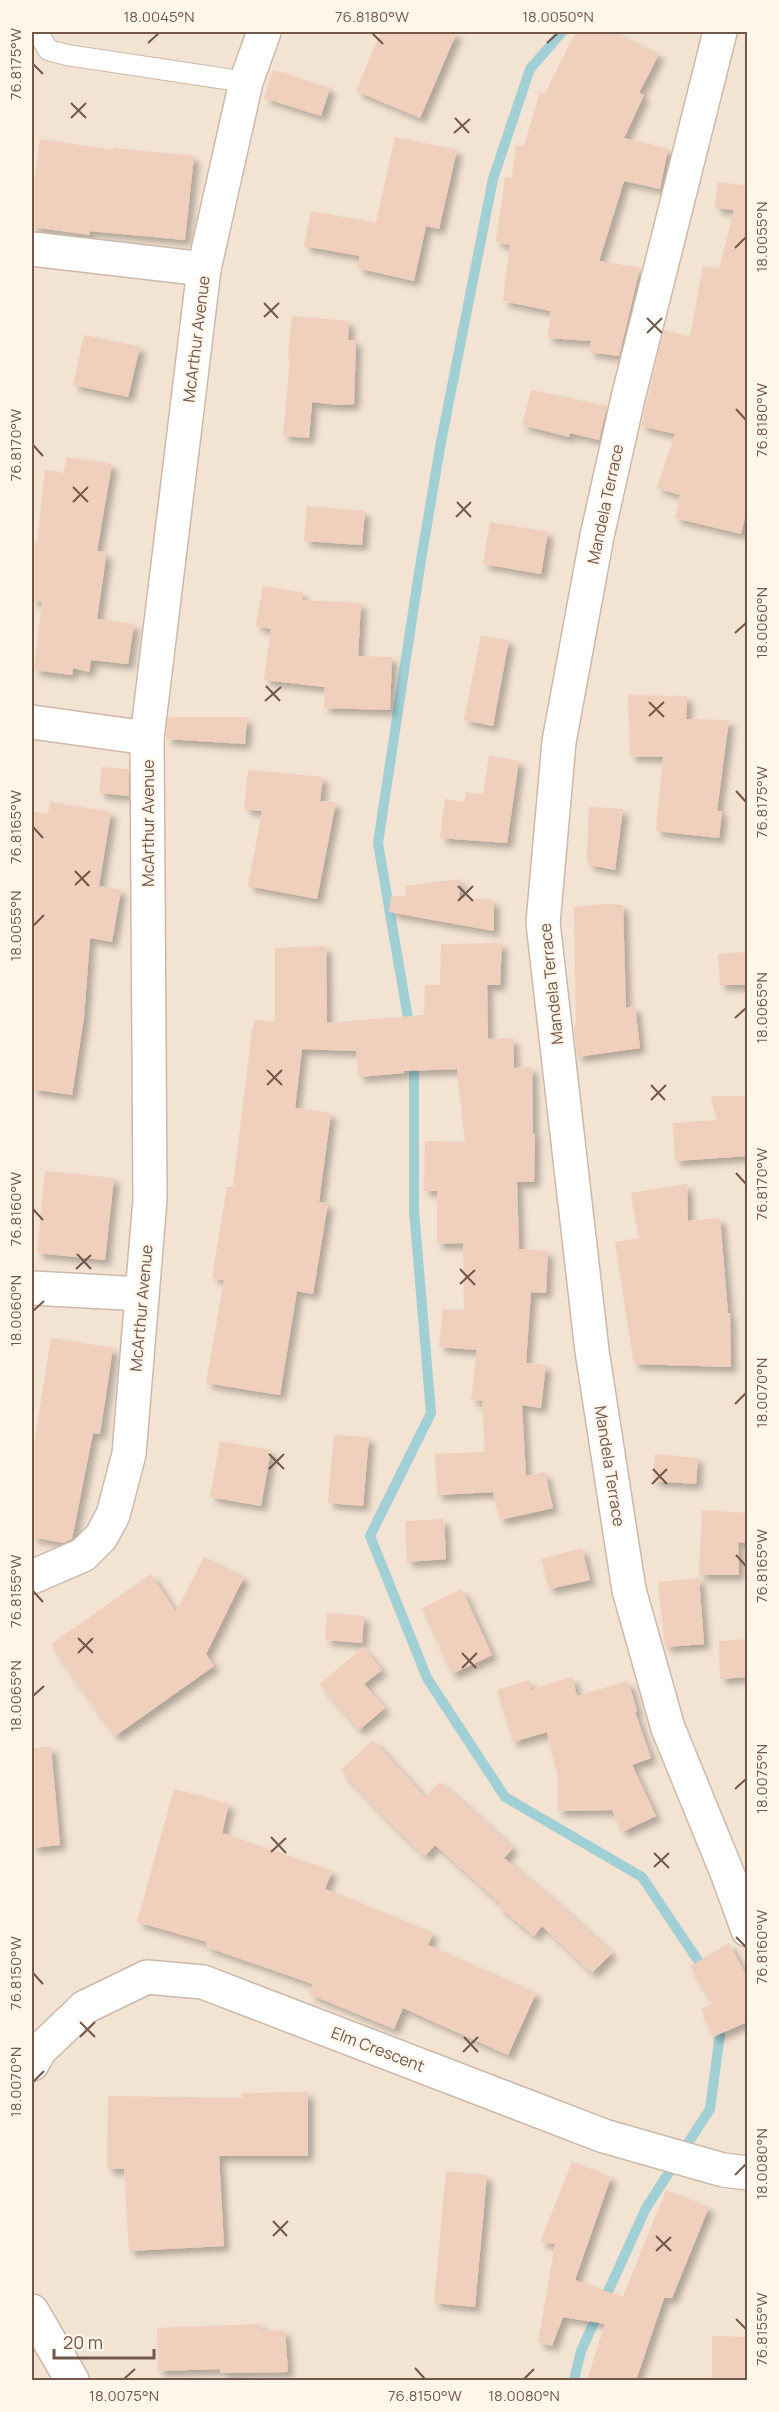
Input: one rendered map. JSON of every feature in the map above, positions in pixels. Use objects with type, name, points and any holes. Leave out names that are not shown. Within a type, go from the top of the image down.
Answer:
[{"type":"street","name":"McArthur Avenue","points":[[32,1577],[83,1555],[101,1537],[113,1515],[129,1454],[150,1199],[147,738],[204,269],[246,82],[264,32]]},
{"type":"street","name":"Mandela Terrace","points":[[720,32],[628,398],[597,536],[559,742],[543,923],[592,1351],[629,1590],[668,1728],[728,1875],[747,1930]]},
{"type":"street","points":[[32,249],[204,269]]},
{"type":"street","points":[[32,722],[147,738]]},
{"type":"street","points":[[32,1288],[142,1294]]},
{"type":"street","name":"Elm Crescent","points":[[32,2064],[40,2050],[85,2007],[147,1977],[203,1982],[604,2136],[735,2172]]},
{"type":"street","points":[[32,2311],[72,2380]]},
{"type":"lane","points":[[38,32],[48,51],[246,82]]},
{"type":"shaded area","points":[[32,32],[747,32],[747,2380],[32,2380]]},
{"type":"building","points":[[381,32],[457,32],[420,118],[356,91]]},
{"type":"building","points":[[576,32],[615,32],[659,54],[639,93],[644,95],[624,138],[668,149],[660,189],[624,181],[599,261],[640,268],[619,356],[589,352],[591,341],[547,338],[551,311],[503,301],[510,245],[496,242],[505,177],[512,178],[516,145],[524,146],[540,92],[545,94]]},
{"type":"building","points":[[273,70],[330,88],[321,116],[264,98]]},
{"type":"building","points":[[395,137],[457,150],[439,229],[426,226],[414,281],[357,268],[360,256],[304,246],[311,211],[376,223]]},
{"type":"building","points":[[40,139],[113,150],[114,148],[194,156],[185,240],[90,231],[90,235],[32,227],[32,197]]},
{"type":"building","points":[[718,182],[747,186],[747,509],[741,534],[675,518],[680,495],[657,488],[675,434],[641,426],[664,330],[690,337],[703,266],[719,269],[734,210],[715,208]]},
{"type":"building","points":[[292,316],[349,321],[348,340],[356,340],[354,404],[312,402],[309,438],[283,436]]},
{"type":"building","points":[[84,335],[140,347],[128,397],[73,385]]},
{"type":"building","points":[[531,390],[607,406],[599,440],[570,433],[569,437],[522,425]]},
{"type":"building","points":[[67,457],[112,464],[97,551],[105,552],[106,557],[97,619],[134,624],[128,664],[91,660],[89,672],[73,668],[72,675],[34,670],[42,602],[32,601],[32,542],[37,543],[45,470],[64,473]]},
{"type":"building","points":[[307,506],[365,511],[362,545],[304,541]]},
{"type":"building","points":[[490,522],[548,532],[541,574],[483,564]]},
{"type":"building","points":[[263,586],[303,593],[302,600],[361,603],[358,656],[392,657],[390,710],[324,708],[325,687],[264,680],[271,629],[256,626]]},
{"type":"building","points":[[481,636],[509,640],[493,726],[464,720]]},
{"type":"building","points":[[628,695],[687,696],[686,719],[729,720],[717,811],[722,811],[719,838],[656,831],[663,757],[630,756]]},
{"type":"building","points":[[168,717],[247,717],[245,744],[166,739]]},
{"type":"building","points":[[489,756],[519,761],[507,843],[440,838],[445,799],[464,802],[466,792],[483,795]]},
{"type":"building","points":[[102,767],[128,769],[129,796],[99,793]]},
{"type":"building","points":[[248,770],[323,777],[320,801],[336,802],[317,899],[248,886],[262,811],[244,809]]},
{"type":"building","points":[[50,802],[111,812],[99,886],[121,890],[112,942],[90,938],[84,1017],[72,1095],[32,1089],[32,811],[48,814]]},
{"type":"building","points":[[589,807],[623,809],[615,870],[589,865],[587,858]]},
{"type":"building","points":[[460,879],[459,898],[494,900],[494,931],[389,912],[391,896],[406,896],[405,886]]},
{"type":"building","points":[[623,905],[626,1008],[635,1006],[640,1048],[577,1057],[574,1026],[576,1025],[574,907]]},
{"type":"building","points":[[502,943],[500,985],[487,985],[488,1039],[513,1038],[514,1068],[532,1067],[533,1133],[535,1133],[534,1182],[517,1182],[519,1249],[548,1251],[546,1293],[531,1292],[526,1363],[546,1365],[541,1408],[522,1405],[526,1476],[545,1472],[553,1508],[500,1520],[493,1492],[437,1495],[435,1454],[485,1452],[482,1401],[471,1400],[477,1350],[439,1347],[443,1309],[464,1310],[463,1243],[437,1244],[437,1191],[424,1191],[425,1141],[465,1142],[457,1069],[404,1071],[404,1073],[359,1077],[356,1051],[302,1049],[295,1108],[331,1113],[319,1202],[328,1203],[313,1294],[297,1291],[280,1395],[206,1383],[224,1280],[212,1278],[227,1187],[233,1187],[252,1030],[255,1020],[275,1022],[275,948],[326,946],[327,1023],[424,1015],[425,985],[440,985],[441,944]]},
{"type":"building","points":[[747,952],[747,985],[720,985],[718,954]]},
{"type":"building","points":[[711,1096],[747,1096],[747,1156],[675,1161],[673,1123],[717,1120]]},
{"type":"building","points":[[45,1171],[114,1178],[105,1260],[37,1253]]},
{"type":"building","points":[[687,1184],[688,1221],[720,1218],[728,1313],[730,1313],[731,1367],[634,1364],[615,1242],[639,1238],[631,1193]]},
{"type":"building","points":[[51,1338],[113,1348],[100,1434],[93,1433],[72,1539],[63,1543],[32,1537],[32,1458]]},
{"type":"building","points":[[334,1435],[369,1437],[363,1506],[328,1503]]},
{"type":"building","points":[[220,1441],[271,1450],[261,1506],[210,1497]]},
{"type":"building","points":[[655,1454],[698,1458],[696,1484],[653,1481]]},
{"type":"building","points":[[702,1510],[747,1513],[747,1543],[738,1542],[739,1575],[699,1575]]},
{"type":"building","points":[[444,1519],[446,1559],[407,1562],[405,1521]]},
{"type":"building","points":[[582,1548],[590,1580],[549,1589],[541,1559]]},
{"type":"building","points":[[204,1557],[244,1577],[206,1654],[214,1666],[115,1736],[51,1644],[151,1574],[176,1612]]},
{"type":"building","points":[[699,1578],[704,1644],[665,1647],[658,1582]]},
{"type":"building","points":[[462,1589],[492,1655],[452,1674],[422,1608]]},
{"type":"building","points":[[327,1613],[364,1616],[362,1643],[325,1640]]},
{"type":"building","points":[[747,1639],[747,1677],[720,1679],[719,1641]]},
{"type":"building","points":[[363,1647],[382,1670],[364,1684],[385,1708],[359,1730],[320,1684]]},
{"type":"building","points":[[572,1677],[577,1696],[628,1681],[637,1711],[635,1712],[651,1758],[632,1765],[656,1816],[622,1832],[612,1810],[558,1811],[558,1777],[547,1732],[513,1742],[497,1690],[529,1680],[531,1690]]},
{"type":"building","points":[[373,1740],[425,1797],[440,1782],[513,1848],[504,1858],[612,1953],[592,1973],[542,1926],[534,1936],[499,1907],[501,1904],[435,1845],[425,1856],[387,1820],[341,1770]]},
{"type":"building","points":[[51,1747],[60,1845],[32,1848],[32,1748]]},
{"type":"building","points":[[174,1789],[229,1804],[222,1833],[332,1871],[325,1889],[433,1933],[428,1945],[536,1993],[508,2055],[403,2008],[394,2029],[309,1994],[313,1984],[206,1947],[207,1942],[137,1922]]},
{"type":"building","points":[[729,1943],[747,1977],[747,2022],[713,2037],[701,2009],[712,2004],[690,1966]]},
{"type":"building","points":[[308,2092],[308,2156],[219,2156],[224,2246],[129,2251],[124,2169],[107,2169],[108,2096],[242,2098],[241,2093]]},
{"type":"building","points":[[572,2162],[611,2177],[575,2280],[623,2297],[666,2190],[709,2207],[672,2298],[664,2298],[636,2380],[587,2380],[605,2324],[563,2317],[552,2346],[538,2342],[555,2244],[540,2242]]},
{"type":"building","points":[[446,2171],[487,2175],[475,2307],[434,2303]]},
{"type":"building","points":[[261,2324],[261,2331],[285,2330],[288,2372],[221,2373],[220,2369],[158,2371],[157,2328]]},
{"type":"building","points":[[712,2336],[747,2337],[747,2380],[712,2380]]},
{"type":"waterway","points":[[410,1030],[378,843],[420,566],[441,442],[493,179],[530,69],[562,32]]},
{"type":"waterway","points":[[414,1057],[414,1211],[431,1413],[370,1536],[427,1678],[505,1797],[642,1877],[705,1971]]},
{"type":"waterway","points":[[574,2380],[581,2351],[646,2208],[710,2109],[722,2019]]}]
